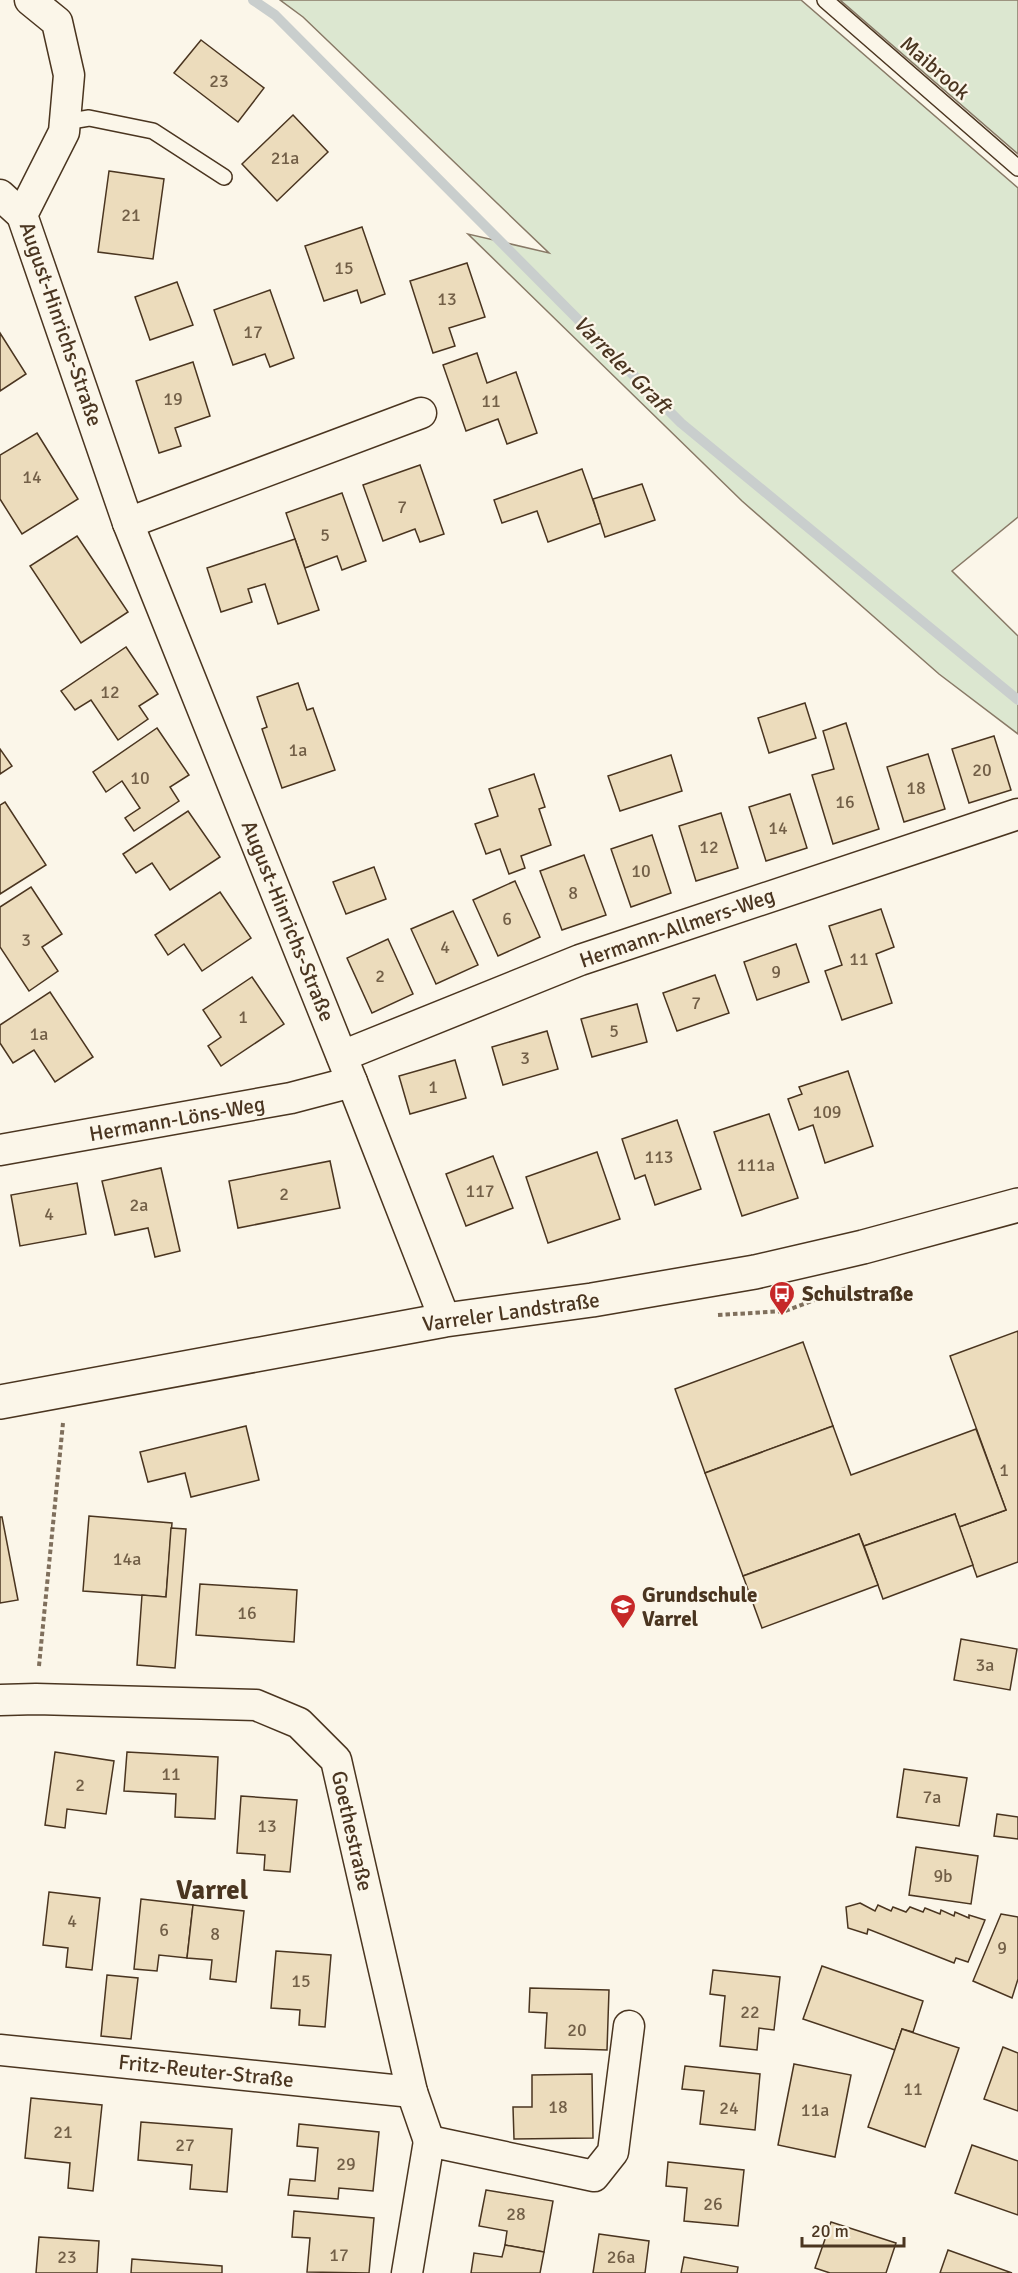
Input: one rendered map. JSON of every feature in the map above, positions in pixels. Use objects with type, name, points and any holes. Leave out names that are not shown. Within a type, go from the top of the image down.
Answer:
[{"type":"main road","name":"Varreler Landstraße","points":[[0,1402],[445,1320],[624,1295],[755,1272],[863,1247],[1018,1205]]},
{"type":"street","name":"August-Hinrichs-Straße","points":[[30,0],[57,22],[69,75],[64,132],[22,215],[128,523],[445,1320]]},
{"type":"street","points":[[0,195],[22,215]]},
{"type":"street","points":[[128,523],[420,413]]},
{"type":"street","name":"Hermann-Allmers-Weg","points":[[347,1069],[580,960],[1018,814]]},
{"type":"street","name":"Hermann-Löns-Weg","points":[[0,1150],[291,1098],[347,1069]]},
{"type":"street","name":"Goethestraße","points":[[0,1700],[256,1705],[299,1723],[336,1760],[412,2092],[429,2141],[407,2273]]},
{"type":"street","points":[[429,2141],[594,2176],[613,2152],[629,2026]]},
{"type":"street","name":"Fritz-Reuter-Straße","points":[[0,2050],[412,2092]]},
{"type":"lane","name":"Maibrook","points":[[825,0],[1018,168]]},
{"type":"lane","points":[[65,122],[88,118],[153,130],[224,177]]},
{"type":"path","points":[[36,1699],[66,1389]]},
{"type":"green space","points":[[280,0],[801,0],[1018,188],[1018,517],[952,571],[1018,636],[1018,734],[939,674],[742,501],[468,234],[549,253],[303,17]]},
{"type":"green space","points":[[840,0],[1018,0],[1018,154]]},
{"type":"building","points":[[201,40],[264,88],[238,122],[174,73]]},
{"type":"building","points":[[293,115],[328,152],[277,201],[242,164]]},
{"type":"building","points":[[109,171],[164,179],[153,259],[98,252]]},
{"type":"building","points":[[362,227],[385,294],[361,303],[357,290],[324,301],[305,246]]},
{"type":"building","points":[[467,263],[485,317],[449,328],[455,346],[433,353],[410,281]]},
{"type":"building","points":[[177,282],[193,325],[150,340],[135,297]]},
{"type":"building","points":[[270,290],[294,358],[270,367],[265,354],[233,365],[214,310]]},
{"type":"building","points":[[0,333],[26,374],[0,391]]},
{"type":"building","points":[[477,353],[487,383],[516,372],[537,433],[507,444],[498,419],[466,431],[443,365]]},
{"type":"building","points":[[193,362],[210,416],[175,428],[181,446],[159,453],[136,381]]},
{"type":"building","points":[[37,433],[78,499],[22,534],[0,499],[0,455]]},
{"type":"building","points":[[420,465],[444,534],[420,542],[415,529],[383,541],[363,485]]},
{"type":"building","points":[[582,469],[601,523],[548,542],[537,511],[502,523],[494,500]]},
{"type":"building","points":[[642,484],[655,520],[605,537],[593,499]]},
{"type":"building","points":[[342,493],[366,561],[342,570],[337,556],[305,568],[286,513]]},
{"type":"building","points":[[77,536],[128,612],[81,643],[30,566]]},
{"type":"building","points":[[295,539],[319,610],[278,624],[265,584],[248,589],[252,602],[221,612],[207,568]]},
{"type":"building","points":[[126,647],[158,694],[139,706],[148,719],[118,740],[91,700],[75,710],[61,691]]},
{"type":"building","points":[[298,683],[307,710],[313,708],[335,770],[282,788],[262,729],[267,727],[257,697]]},
{"type":"building","points":[[805,703],[816,738],[769,753],[758,718]]},
{"type":"building","points":[[846,723],[879,829],[833,844],[812,775],[834,769],[823,731]]},
{"type":"building","points":[[157,728],[189,775],[170,787],[179,801],[134,831],[125,818],[140,808],[122,781],[106,792],[93,772]]},
{"type":"building","points":[[994,736],[1011,790],[969,803],[952,749]]},
{"type":"building","points":[[0,749],[12,766],[0,774]]},
{"type":"building","points":[[928,754],[945,809],[904,822],[887,767]]},
{"type":"building","points":[[671,755],[682,791],[620,811],[608,776]]},
{"type":"building","points":[[534,774],[545,807],[539,809],[551,845],[521,856],[525,868],[509,874],[500,849],[486,854],[475,824],[498,816],[489,789]]},
{"type":"building","points":[[790,794],[807,848],[766,861],[749,807]]},
{"type":"building","points":[[5,802],[46,865],[0,894],[0,805]]},
{"type":"building","points":[[188,811],[220,857],[170,890],[152,863],[136,873],[123,854]]},
{"type":"building","points":[[721,813],[738,868],[696,881],[679,826]]},
{"type":"building","points":[[652,835],[671,893],[631,907],[611,849]]},
{"type":"building","points":[[584,855],[606,915],[562,930],[540,871]]},
{"type":"building","points":[[374,867],[386,899],[346,914],[333,882]]},
{"type":"building","points":[[515,881],[540,937],[498,956],[473,900]]},
{"type":"building","points":[[31,887],[62,934],[42,947],[58,971],[29,991],[0,947],[0,907]]},
{"type":"building","points":[[220,892],[251,938],[202,971],[184,944],[168,955],[155,935]]},
{"type":"building","points":[[881,909],[894,947],[876,954],[892,1003],[842,1020],[825,971],[842,965],[829,926]]},
{"type":"building","points":[[453,911],[478,965],[436,984],[411,929]]},
{"type":"building","points":[[388,939],[413,994],[372,1013],[347,958]]},
{"type":"building","points":[[796,944],[809,982],[757,1000],[744,962]]},
{"type":"building","points":[[715,975],[729,1013],[677,1031],[663,993]]},
{"type":"building","points":[[252,977],[284,1024],[221,1066],[208,1046],[221,1037],[203,1010]]},
{"type":"building","points":[[50,992],[93,1057],[55,1082],[34,1050],[13,1063],[0,1043],[0,1025]]},
{"type":"building","points":[[637,1004],[647,1042],[592,1057],[581,1019]]},
{"type":"building","points":[[547,1031],[558,1069],[503,1085],[492,1047]]},
{"type":"building","points":[[455,1060],[466,1098],[410,1114],[399,1076]]},
{"type":"building","points":[[848,1071],[873,1146],[825,1163],[813,1125],[799,1130],[788,1099],[802,1094],[799,1087]]},
{"type":"building","points":[[769,1114],[798,1198],[742,1216],[714,1132]]},
{"type":"building","points":[[677,1120],[701,1189],[655,1205],[645,1175],[635,1179],[622,1139]]},
{"type":"building","points":[[597,1152],[620,1219],[548,1243],[526,1177]]},
{"type":"building","points":[[493,1156],[513,1208],[466,1226],[446,1174]]},
{"type":"building","points":[[330,1161],[340,1208],[238,1228],[229,1181]]},
{"type":"building","points":[[161,1168],[180,1251],[155,1257],[148,1228],[115,1235],[102,1181]]},
{"type":"building","points":[[77,1183],[86,1234],[20,1246],[11,1195]]},
{"type":"building","points":[[1018,1331],[1018,1562],[977,1577],[959,1527],[1006,1510],[950,1356]]},
{"type":"building","points":[[803,1342],[833,1426],[705,1473],[675,1389]]},
{"type":"building","points":[[246,1426],[259,1480],[191,1497],[185,1473],[148,1482],[140,1452]]},
{"type":"building","name":"Grundschule Varrel","points":[[833,1426],[851,1475],[976,1429],[1006,1510],[959,1527],[955,1514],[864,1546],[859,1534],[743,1576],[705,1473]]},
{"type":"building","points":[[955,1514],[973,1565],[883,1599],[864,1546]]},
{"type":"building","points":[[89,1516],[172,1523],[166,1597],[83,1591]]},
{"type":"building","points":[[0,1517],[2,1517],[18,1600],[0,1603]]},
{"type":"building","points":[[171,1528],[186,1529],[175,1668],[137,1665],[142,1595],[166,1597]]},
{"type":"building","name":"Grundschule Varrel","points":[[859,1534],[878,1585],[762,1628],[743,1576]]},
{"type":"building","points":[[200,1584],[297,1590],[294,1642],[196,1635]]},
{"type":"building","points":[[961,1639],[1017,1649],[1010,1690],[954,1680]]},
{"type":"building","points":[[55,1752],[114,1761],[106,1814],[67,1809],[65,1828],[45,1825]]},
{"type":"building","points":[[127,1752],[218,1757],[215,1819],[175,1817],[176,1794],[124,1791]]},
{"type":"building","points":[[904,1769],[967,1778],[959,1826],[897,1817]]},
{"type":"building","points":[[241,1796],[297,1800],[290,1872],[264,1870],[265,1855],[237,1853]]},
{"type":"building","points":[[997,1814],[1018,1817],[1018,1839],[994,1836]]},
{"type":"building","points":[[916,1847],[978,1856],[971,1904],[909,1895]]},
{"type":"building","points":[[49,1892],[100,1898],[92,1970],[66,1967],[68,1948],[43,1945]]},
{"type":"building","points":[[141,1899],[193,1905],[187,1958],[159,1955],[157,1971],[134,1969]]},
{"type":"building","points":[[860,1903],[875,1911],[878,1905],[891,1911],[893,1907],[906,1912],[910,1907],[923,1912],[925,1908],[940,1914],[941,1910],[954,1916],[955,1912],[969,1918],[969,1915],[985,1920],[968,1962],[956,1958],[954,1963],[868,1929],[867,1934],[848,1928],[846,1907]]},
{"type":"building","points":[[193,1905],[244,1911],[236,1982],[210,1979],[212,1960],[187,1958]]},
{"type":"building","points":[[1001,1914],[1018,1917],[1018,1979],[1012,1998],[973,1981]]},
{"type":"building","points":[[276,1951],[331,1955],[325,2027],[299,2025],[300,2010],[271,2008]]},
{"type":"building","points":[[822,1966],[923,2001],[913,2032],[902,2029],[895,2050],[803,2019]]},
{"type":"building","points":[[713,1970],[780,1977],[774,2030],[759,2028],[757,2050],[720,2046],[725,1996],[710,1994]]},
{"type":"building","points":[[107,1975],[138,1978],[131,2039],[101,2036]]},
{"type":"building","points":[[530,1988],[609,1990],[607,2050],[545,2048],[547,2013],[529,2012]]},
{"type":"building","points":[[902,2029],[959,2048],[925,2147],[868,2127]]},
{"type":"building","points":[[1003,2047],[1018,2053],[1018,2111],[984,2099]]},
{"type":"building","points":[[794,2064],[851,2075],[835,2157],[778,2145]]},
{"type":"building","points":[[685,2066],[760,2074],[755,2130],[700,2124],[704,2091],[682,2089]]},
{"type":"building","points":[[592,2074],[593,2138],[514,2139],[513,2107],[532,2107],[532,2075]]},
{"type":"building","points":[[31,2098],[102,2105],[93,2191],[68,2188],[70,2163],[25,2158]]},
{"type":"building","points":[[141,2122],[232,2129],[227,2192],[190,2189],[192,2165],[138,2160]]},
{"type":"building","points":[[299,2124],[379,2132],[373,2191],[339,2188],[338,2199],[288,2195],[290,2179],[315,2181],[318,2148],[297,2146]]},
{"type":"building","points":[[972,2145],[1018,2161],[1018,2215],[955,2193]]},
{"type":"building","points":[[668,2162],[744,2170],[738,2226],[684,2221],[687,2188],[666,2186]]},
{"type":"building","points":[[486,2190],[553,2201],[544,2252],[505,2245],[507,2231],[479,2226]]},
{"type":"building","points":[[294,2211],[374,2218],[369,2273],[307,2272],[310,2238],[292,2237]]},
{"type":"building","points":[[831,2222],[896,2243],[886,2273],[830,2273],[815,2268]]},
{"type":"building","points":[[599,2234],[649,2241],[645,2273],[593,2273]]},
{"type":"building","points":[[39,2237],[99,2241],[97,2273],[36,2273]]},
{"type":"building","points":[[505,2245],[544,2252],[540,2273],[471,2273],[474,2253],[502,2257]]},
{"type":"building","points":[[948,2250],[1012,2273],[940,2273]]},
{"type":"building","points":[[684,2257],[738,2267],[737,2273],[681,2273]]},
{"type":"building","points":[[132,2259],[222,2266],[222,2273],[131,2273]]},
{"type":"waterway","name":"Varreler Graft","points":[[253,0],[275,15],[681,423],[1018,700]]},
{"type":"place","name":"Schulstraße","points":[[782,1317]]},
{"type":"place","name":"Grundschule Varrel","points":[[623,1630]]},
{"type":"district","name":"Varrel","points":[[212,1890]]}]
